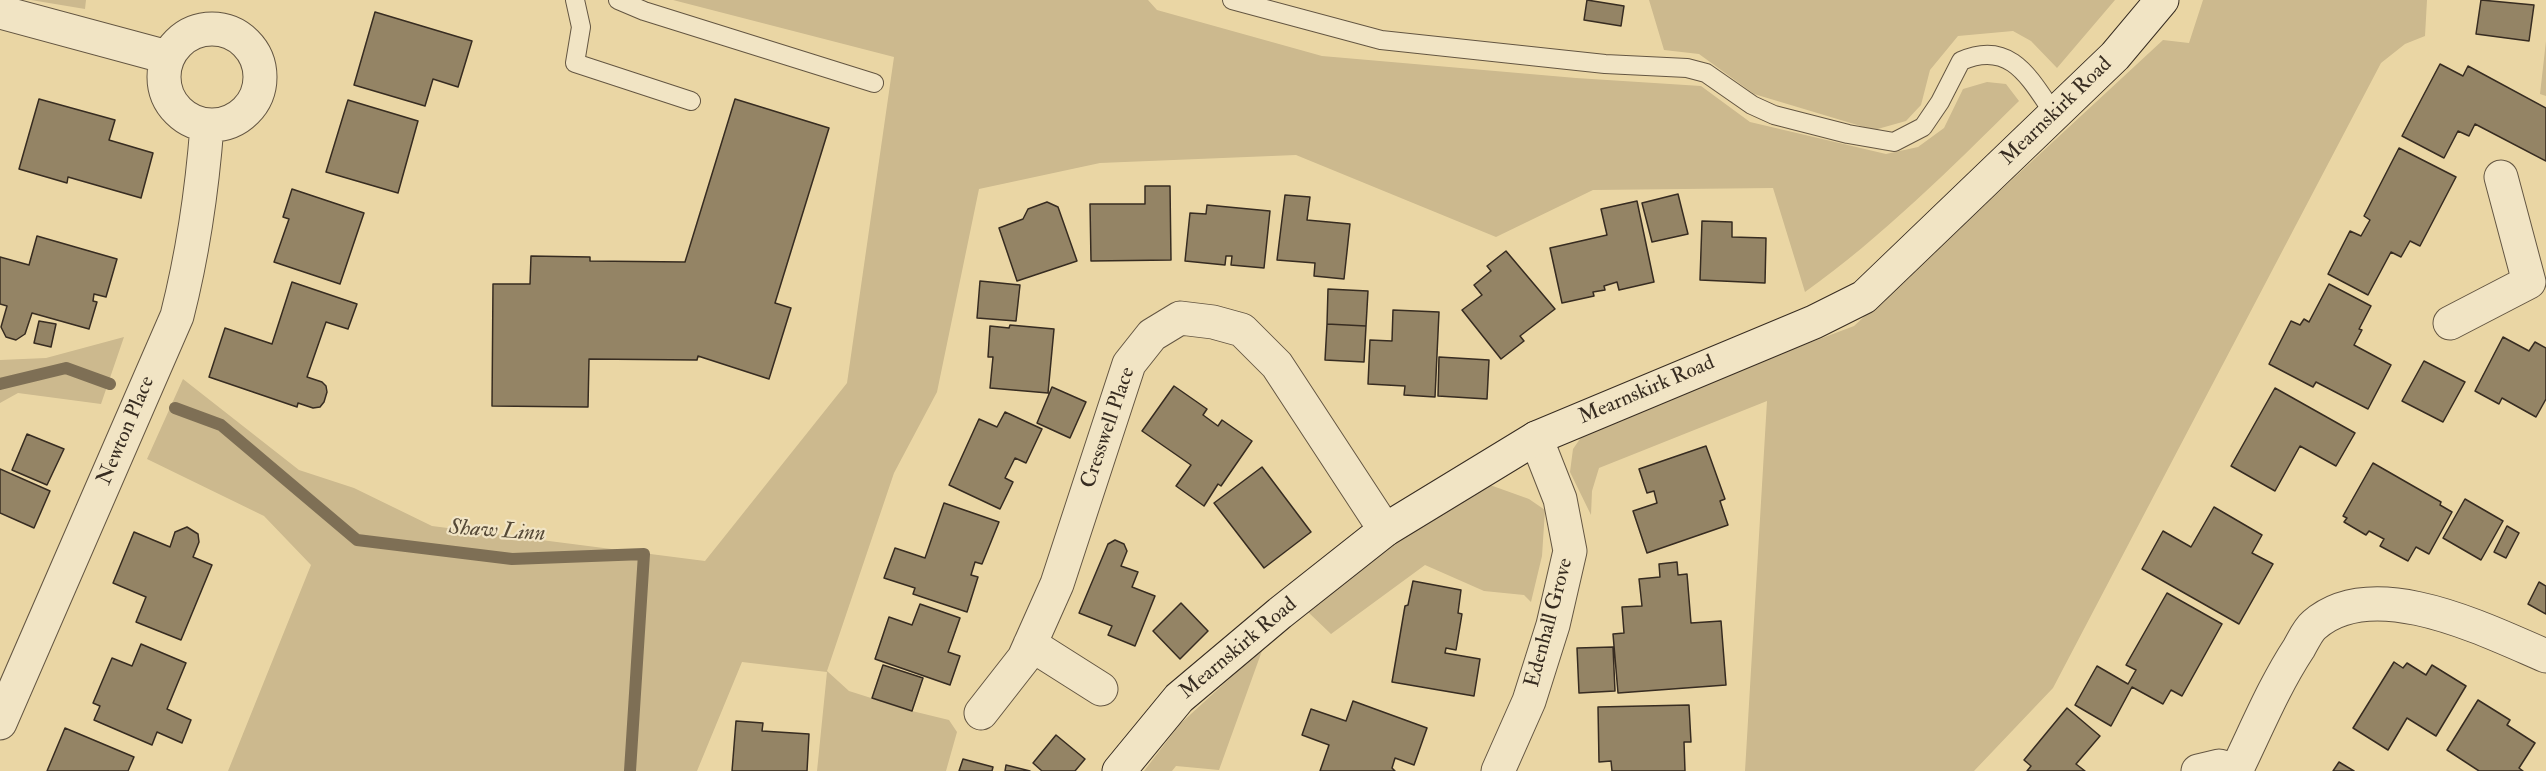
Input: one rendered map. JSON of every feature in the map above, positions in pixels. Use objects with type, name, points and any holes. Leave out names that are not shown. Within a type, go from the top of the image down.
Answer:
[{"type":"street","name":"Mearnskirk Road","points":[[1119,771],[1179,699],[1280,613],[1385,530],[1536,438],[1814,322],[1864,297],[2115,56],[2162,0]]},
{"type":"street","points":[[0,12],[167,57]]},
{"type":"street","points":[[202,29],[217,29],[233,33],[247,43],[256,57],[260,74],[259,90],[251,106],[239,117],[224,124],[207,126],[186,118],[170,102],[164,87],[167,57],[176,44],[202,29]]},
{"type":"street","name":"Newton Place","points":[[0,723],[177,316],[187,277],[201,200],[207,126]]},
{"type":"street","points":[[2450,323],[2537,287],[2501,177]]},
{"type":"street","name":"Cresswell Place","points":[[981,712],[1024,658],[1058,584],[1129,364],[1152,335],[1180,318],[1213,322],[1242,330],[1277,365],[1385,530]]},
{"type":"street","name":"Edenhall Grove","points":[[1498,771],[1533,690],[1553,625],[1570,551],[1560,499],[1536,438]]},
{"type":"street","points":[[2198,771],[2219,766],[2237,770],[2292,658],[2313,626],[2340,609],[2377,604],[2422,608],[2474,626],[2546,656]]},
{"type":"street","points":[[1030,644],[1101,689]]},
{"type":"lane","points":[[575,0],[581,27],[575,63],[691,101]]},
{"type":"lane","points":[[618,0],[645,11],[874,83]]},
{"type":"lane","points":[[1232,0],[1381,40],[1605,64],[1687,68],[1706,73],[1752,105],[1774,115],[1848,134],[1894,142],[1923,127],[1940,102],[1960,61],[1976,54],[1994,54],[2021,67],[2055,115]]},
{"type":"shaded area","points":[[31,0],[86,0],[85,9]]},
{"type":"shaded area","points":[[673,0],[1148,0],[1157,10],[1322,56],[1576,78],[1701,86],[1750,122],[1886,154],[1918,147],[1944,128],[1963,89],[1987,82],[2006,84],[2019,101],[1889,225],[1805,292],[1773,188],[1593,190],[1496,237],[1296,155],[1100,163],[979,189],[937,392],[894,473],[827,671],[849,691],[949,720],[957,732],[946,771],[817,771],[827,672],[742,662],[697,771],[228,771],[311,565],[264,516],[147,459],[183,379],[299,470],[354,488],[432,526],[705,561],[847,383],[894,57]]},
{"type":"shaded area","points":[[1649,0],[2115,0],[2057,68],[2031,41],[2013,31],[1958,36],[1930,70],[1921,105],[1906,121],[1874,130],[1754,94],[1699,54],[1664,50]]},
{"type":"shaded area","points":[[2203,0],[2427,0],[2425,36],[2405,44],[2381,63],[2053,688],[1974,771],[1745,771],[1767,401],[1599,468],[1592,491],[1591,515],[1570,472],[1573,449],[1589,426],[1854,326],[2163,40],[2189,43]]},
{"type":"shaded area","points":[[2546,41],[2546,96],[2540,94]]},
{"type":"shaded area","points":[[124,337],[101,404],[18,393],[0,403],[0,360],[46,358]]},
{"type":"shaded area","points":[[1490,485],[1529,499],[1545,510],[1542,556],[1531,602],[1524,595],[1484,591],[1425,565],[1331,634],[1308,612],[1396,542]]},
{"type":"shaded area","points":[[1263,648],[1219,770],[1176,766],[1172,771],[1144,771],[1180,724]]},
{"type":"building","points":[[1587,0],[1624,6],[1621,26],[1584,20]]},
{"type":"building","points":[[2481,0],[2534,5],[2529,41],[2476,34]]},
{"type":"building","points":[[375,12],[472,41],[458,87],[433,79],[425,106],[354,85]]},
{"type":"building","points":[[2440,64],[2463,76],[2468,66],[2546,108],[2546,161],[2475,124],[2469,136],[2458,131],[2444,158],[2402,136]]},
{"type":"building","points":[[39,99],[115,120],[109,140],[153,153],[141,198],[68,177],[67,183],[19,169]]},
{"type":"building","points":[[735,99],[829,128],[775,303],[791,308],[769,379],[698,356],[697,360],[589,359],[588,407],[492,406],[493,284],[530,284],[531,256],[590,257],[590,261],[685,262]]},
{"type":"building","points":[[348,100],[418,121],[398,193],[326,172]]},
{"type":"building","points":[[2399,148],[2456,177],[2420,246],[2410,241],[2401,257],[2391,252],[2368,295],[2328,274],[2350,231],[2361,236],[2370,220],[2364,216]]},
{"type":"building","points":[[1145,186],[1170,186],[1171,260],[1091,261],[1090,204],[1145,204]]},
{"type":"building","points":[[292,189],[364,213],[340,284],[274,262],[289,219],[283,217]]},
{"type":"building","points":[[1678,194],[1688,234],[1652,242],[1642,203]]},
{"type":"building","points":[[1285,195],[1310,197],[1307,220],[1350,224],[1344,279],[1314,276],[1315,263],[1277,260]]},
{"type":"building","points":[[1637,201],[1654,282],[1619,290],[1617,282],[1604,286],[1605,290],[1593,292],[1594,296],[1562,303],[1550,248],[1607,235],[1601,209]]},
{"type":"building","points":[[1047,202],[1058,207],[1077,261],[1017,281],[999,228],[1023,219],[1028,209]]},
{"type":"building","points":[[1207,205],[1270,211],[1264,268],[1231,265],[1232,256],[1226,256],[1225,265],[1185,261],[1190,213],[1206,214]]},
{"type":"building","points":[[1702,221],[1732,222],[1732,237],[1766,238],[1765,283],[1700,280]]},
{"type":"building","points":[[37,236],[117,259],[106,297],[94,294],[93,301],[97,302],[89,329],[32,313],[25,334],[16,340],[6,337],[1,327],[7,306],[0,304],[0,257],[29,265]]},
{"type":"building","points":[[1506,251],[1555,309],[1520,336],[1524,341],[1501,359],[1462,310],[1482,295],[1474,285],[1491,271],[1487,266]]},
{"type":"building","points":[[980,281],[1020,285],[1016,321],[977,318]]},
{"type":"building","points":[[292,282],[357,304],[348,329],[326,322],[307,377],[322,382],[326,386],[327,392],[320,407],[313,408],[298,403],[297,407],[209,377],[225,328],[272,344]]},
{"type":"building","points":[[2329,284],[2371,306],[2359,329],[2362,330],[2354,345],[2391,365],[2368,409],[2316,382],[2313,387],[2269,364],[2291,321],[2300,325],[2304,319],[2309,322]]},
{"type":"building","points":[[1328,289],[1368,291],[1366,326],[1327,324]]},
{"type":"building","points":[[1393,310],[1439,312],[1435,397],[1404,395],[1405,386],[1368,384],[1370,340],[1392,341]]},
{"type":"building","points":[[39,321],[56,324],[51,347],[34,343]]},
{"type":"building","points":[[1327,324],[1366,326],[1364,362],[1325,360]]},
{"type":"building","points":[[1010,325],[1054,329],[1048,393],[990,388],[993,357],[988,357],[990,326],[1009,328]]},
{"type":"building","points":[[2503,337],[2529,351],[2535,342],[2546,348],[2546,399],[2536,417],[2502,398],[2499,404],[2475,391]]},
{"type":"building","points":[[1439,357],[1489,360],[1487,399],[1438,396]]},
{"type":"building","points":[[2424,361],[2465,382],[2443,422],[2402,401]]},
{"type":"building","points":[[1174,386],[1207,409],[1203,415],[1218,426],[1222,420],[1252,441],[1221,486],[1218,484],[1204,506],[1176,486],[1191,465],[1142,431]]},
{"type":"building","points":[[1052,387],[1086,402],[1070,438],[1037,423]]},
{"type":"building","points":[[2275,388],[2355,433],[2336,466],[2300,446],[2275,491],[2231,466]]},
{"type":"building","points":[[1005,412],[1042,429],[1026,463],[1015,458],[1005,478],[1013,482],[1000,509],[949,485],[979,419],[997,427]]},
{"type":"building","points":[[27,434],[64,449],[47,485],[12,470]]},
{"type":"building","points":[[1706,446],[1725,499],[1720,501],[1728,525],[1647,553],[1633,511],[1657,503],[1654,491],[1647,493],[1639,469]]},
{"type":"building","points":[[2373,463],[2441,502],[2440,505],[2452,512],[2429,554],[2416,547],[2408,561],[2380,546],[2384,539],[2369,531],[2366,535],[2344,522],[2347,518],[2343,516]]},
{"type":"building","points":[[1262,467],[1311,532],[1264,568],[1214,503]]},
{"type":"building","points":[[0,469],[50,491],[34,528],[0,513]]},
{"type":"building","points":[[2465,499],[2503,521],[2481,560],[2443,538]]},
{"type":"building","points":[[944,503],[999,522],[982,564],[975,562],[971,575],[978,577],[967,612],[913,594],[915,588],[884,578],[895,548],[925,558]]},
{"type":"building","points":[[2214,507],[2262,535],[2252,553],[2273,564],[2239,624],[2142,569],[2163,531],[2191,547]]},
{"type":"building","points":[[2507,526],[2519,533],[2506,558],[2494,552]]},
{"type":"building","points":[[187,527],[198,534],[199,542],[193,557],[212,565],[181,640],[136,622],[146,597],[113,583],[134,532],[170,547],[175,532]]},
{"type":"building","points":[[1115,540],[1124,544],[1127,551],[1121,566],[1138,572],[1132,587],[1155,596],[1135,646],[1108,635],[1112,626],[1079,613],[1108,544]]},
{"type":"building","points":[[1677,562],[1678,575],[1687,574],[1691,623],[1721,621],[1726,685],[1618,693],[1613,634],[1624,633],[1622,607],[1642,606],[1639,579],[1660,577],[1659,564]]},
{"type":"building","points":[[1413,581],[1461,590],[1458,613],[1462,614],[1456,650],[1446,648],[1445,653],[1480,659],[1474,696],[1392,682],[1405,606],[1408,605]]},
{"type":"building","points":[[2539,582],[2546,586],[2546,614],[2528,604]]},
{"type":"building","points":[[2167,593],[2222,624],[2182,696],[2171,690],[2163,704],[2132,687],[2111,726],[2075,705],[2097,666],[2128,684],[2136,670],[2126,665]]},
{"type":"building","points":[[1181,603],[1208,631],[1180,659],[1153,631]]},
{"type":"building","points":[[920,604],[960,618],[948,652],[960,656],[950,685],[875,659],[889,617],[912,625]]},
{"type":"building","points":[[141,644],[186,663],[167,709],[191,720],[182,743],[157,732],[152,745],[94,720],[100,706],[93,703],[112,658],[132,666]]},
{"type":"building","points":[[1613,647],[1615,691],[1579,693],[1577,648]]},
{"type":"building","points":[[2394,662],[2403,668],[2407,663],[2426,675],[2432,665],[2466,686],[2436,736],[2407,718],[2388,750],[2353,728]]},
{"type":"building","points":[[883,665],[923,678],[912,711],[872,698]]},
{"type":"building","points":[[2478,700],[2510,720],[2507,725],[2535,743],[2519,768],[2523,771],[2479,771],[2447,750]]},
{"type":"building","points":[[1353,701],[1427,728],[1414,765],[1395,758],[1392,768],[1395,771],[1320,771],[1329,745],[1302,735],[1311,709],[1346,721]]},
{"type":"building","points":[[1689,705],[1691,742],[1684,742],[1685,771],[1612,771],[1611,761],[1599,762],[1598,707]]},
{"type":"building","points":[[2067,708],[2100,736],[2076,764],[2085,771],[2027,771],[2031,766],[2024,760]]},
{"type":"building","points":[[736,721],[763,723],[762,731],[809,734],[807,771],[732,771]]},
{"type":"building","points":[[65,728],[134,757],[128,771],[47,771]]},
{"type":"building","points":[[1056,735],[1085,759],[1075,771],[1042,771],[1033,763]]},
{"type":"building","points":[[963,759],[993,767],[992,771],[959,771]]},
{"type":"building","points":[[2339,762],[2354,771],[2333,771]]},
{"type":"building","points":[[1006,765],[1030,771],[1005,771]]},
{"type":"waterway","name":"Shaw Linn","points":[[0,384],[66,368],[110,384]]},
{"type":"waterway","name":"Shaw Linn","points":[[175,408],[221,425],[357,540],[512,559],[644,554],[630,771]]}]
